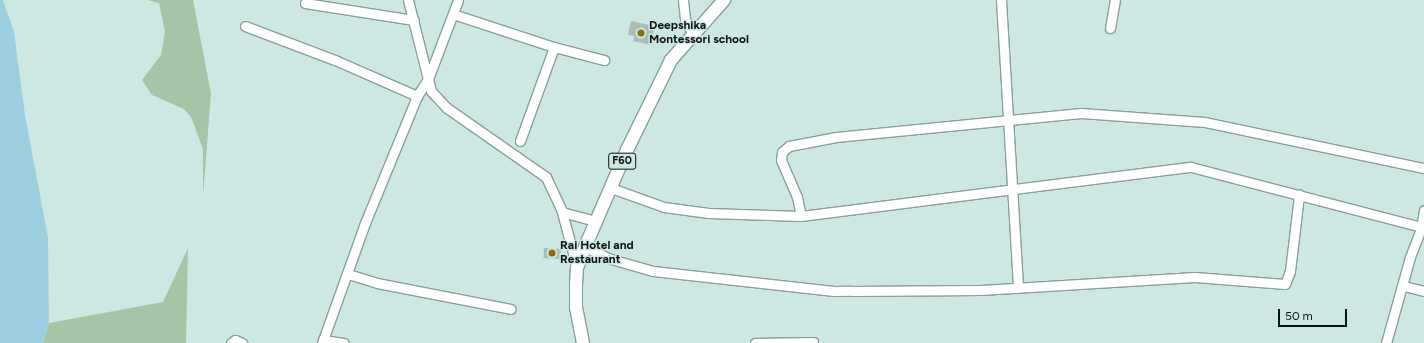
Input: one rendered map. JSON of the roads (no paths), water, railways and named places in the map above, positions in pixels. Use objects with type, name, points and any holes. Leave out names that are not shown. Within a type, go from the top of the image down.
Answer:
[{"type":"main road","name":"F60","points":[[583,343],[576,308],[577,268],[585,247],[610,188],[671,60],[724,0]]},
{"type":"street","points":[[408,0],[431,91],[447,108],[546,177],[562,212],[577,268]]},
{"type":"street","points":[[344,343],[323,342],[417,96],[428,79],[458,0]]},
{"type":"street","points":[[683,0],[685,19],[693,35]]},
{"type":"street","points":[[1001,0],[1018,287]]},
{"type":"street","points":[[1110,28],[1115,0]]},
{"type":"street","points":[[305,3],[414,20]]},
{"type":"street","points":[[453,14],[554,47],[604,60]]},
{"type":"street","points":[[245,26],[335,60],[417,96]]},
{"type":"street","points":[[520,141],[554,47]]},
{"type":"street","points":[[801,216],[798,198],[781,160],[782,152],[789,146],[836,137],[1008,122],[1082,113],[1205,122],[1424,168]]},
{"type":"street","points":[[610,188],[664,207],[709,212],[801,216],[1011,188],[1191,167],[1422,227]]},
{"type":"street","points":[[585,247],[611,259],[653,271],[777,286],[834,291],[1018,287],[1195,277],[1285,284],[1290,271],[1299,195]]},
{"type":"street","points":[[1386,343],[1422,227],[1424,210]]},
{"type":"street","points":[[562,212],[596,221]]},
{"type":"street","points":[[348,274],[378,283],[511,309]]},
{"type":"street","points":[[1404,286],[1424,291]]},
{"type":"street","points":[[230,343],[235,340],[242,343]]},
{"type":"street","points":[[755,343],[813,342]]},
{"type":"water","points":[[0,0],[3,0],[14,32],[25,115],[48,238],[49,323],[43,343],[0,343]]},
{"type":"place","name":"Deepshika Montessori school","points":[[641,33]]},
{"type":"place","name":"Rai Hotel and Restaurant","points":[[552,253]]}]
